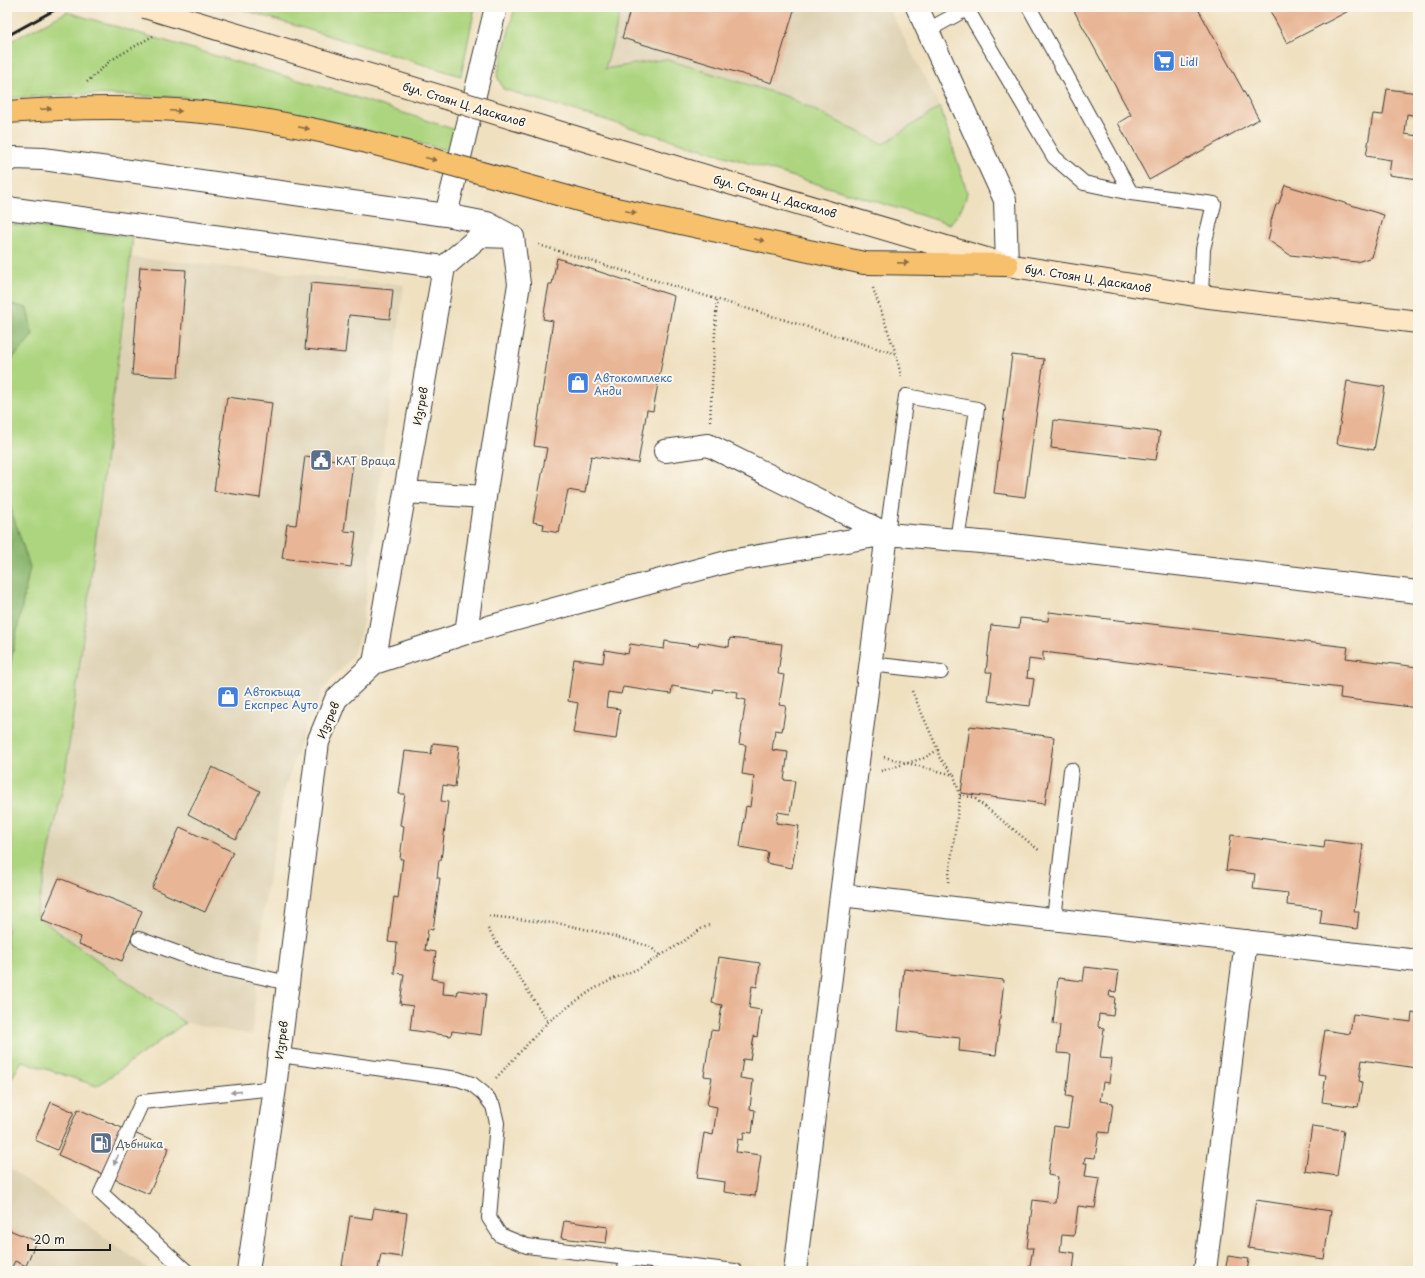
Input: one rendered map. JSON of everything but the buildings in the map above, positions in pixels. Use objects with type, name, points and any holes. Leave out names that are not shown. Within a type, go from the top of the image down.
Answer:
[{"type":"main road","points":[[7,112],[52,109],[132,108],[203,112],[269,121],[336,134],[593,204],[864,263],[1007,264]]},
{"type":"street","name":"бул. Стоян Ц. Даскалов","points":[[145,7],[601,145],[1007,264],[1201,296],[1418,322]]},
{"type":"street","points":[[446,215],[496,7]]},
{"type":"street","points":[[917,7],[1004,200],[1007,264]]},
{"type":"street","points":[[7,161],[15,158],[43,159],[446,215],[487,223],[513,237]]},
{"type":"street","points":[[7,208],[444,267],[480,236],[513,237]]},
{"type":"street","points":[[466,633],[485,497],[519,284],[513,237]]},
{"type":"street","name":"Изгрев","points":[[248,1271],[275,1088],[318,742],[336,699],[374,663],[444,267]]},
{"type":"street","points":[[665,451],[708,445],[887,534]]},
{"type":"street","points":[[405,492],[485,497]]},
{"type":"street","points":[[796,1271],[841,895],[887,534]]},
{"type":"street","points":[[374,663],[466,633],[730,561],[887,534],[1004,544],[1418,592]]},
{"type":"street","points":[[841,895],[1418,961]]},
{"type":"street","points":[[1205,1271],[1246,941]]},
{"type":"lane","points":[[1029,7],[1131,193]]},
{"type":"lane","points":[[928,30],[969,8],[1054,157],[1084,183],[1131,193],[1214,204],[1203,249],[1201,296]]},
{"type":"lane","points":[[887,534],[906,396],[977,409],[957,540]]},
{"type":"lane","points":[[870,664],[941,672]]},
{"type":"lane","points":[[1054,919],[1070,770]]},
{"type":"lane","points":[[139,939],[213,966],[288,983]]},
{"type":"lane","points":[[279,1055],[458,1079],[472,1084],[493,1106],[497,1123],[489,1218],[500,1235],[527,1246],[626,1265],[735,1271]]},
{"type":"lane","points":[[186,1271],[101,1193],[142,1102],[275,1088]]},
{"type":"path","points":[[86,83],[111,60],[156,33]]},
{"type":"path","points":[[513,237],[717,298],[896,354]]},
{"type":"path","points":[[864,263],[896,354],[906,396]]},
{"type":"path","points":[[708,445],[717,298]]},
{"type":"path","points":[[903,668],[940,757],[954,775],[960,796],[945,907]]},
{"type":"path","points":[[859,750],[954,775]]},
{"type":"path","points":[[856,777],[885,771],[924,758],[938,750]]},
{"type":"path","points":[[960,796],[973,797],[1059,866]]},
{"type":"path","points":[[489,916],[562,924],[602,933],[649,946],[660,955]]},
{"type":"path","points":[[483,1094],[548,1022],[592,990],[613,979],[640,968],[709,925]]},
{"type":"path","points":[[488,928],[548,1022]]},
{"type":"shaded area","points":[[622,7],[888,7],[940,107],[883,144],[788,97],[605,69]]},
{"type":"shaded area","points":[[130,257],[404,285],[362,627],[352,657],[325,687],[305,727],[284,792],[263,911],[252,1035],[185,1023],[36,916],[65,776]]},
{"type":"shaded area","points":[[7,1166],[151,1271],[7,1271]]},
{"type":"green space","points":[[234,7],[475,7],[461,76]]},
{"type":"green space","points":[[515,7],[622,7],[605,69],[665,59],[788,97],[883,144],[940,107],[967,192],[963,205],[959,213],[950,224],[503,89],[497,76]]},
{"type":"green space","points":[[67,12],[339,92],[456,130],[451,151],[308,116],[198,98],[91,94],[7,98],[7,43]]},
{"type":"green space","points":[[7,224],[133,237],[65,776],[36,916],[185,1023],[97,1086],[22,1061],[7,1086]]},
{"type":"green space","points":[[7,303],[27,308],[33,335],[7,365]]},
{"type":"green space","points":[[7,497],[30,567],[7,681]]},
{"type":"railway","points":[[7,36],[60,7]]},
{"type":"place","name":"Lidl","points":[[1164,61]]},
{"type":"place","name":"Автокомплекс Анди","points":[[578,383]]},
{"type":"place","name":"КАТ Враца","points":[[321,460]]},
{"type":"place","name":"Автокъща Експрес Ауто","points":[[228,697]]},
{"type":"place","name":"Дъбника","points":[[101,1143]]}]
